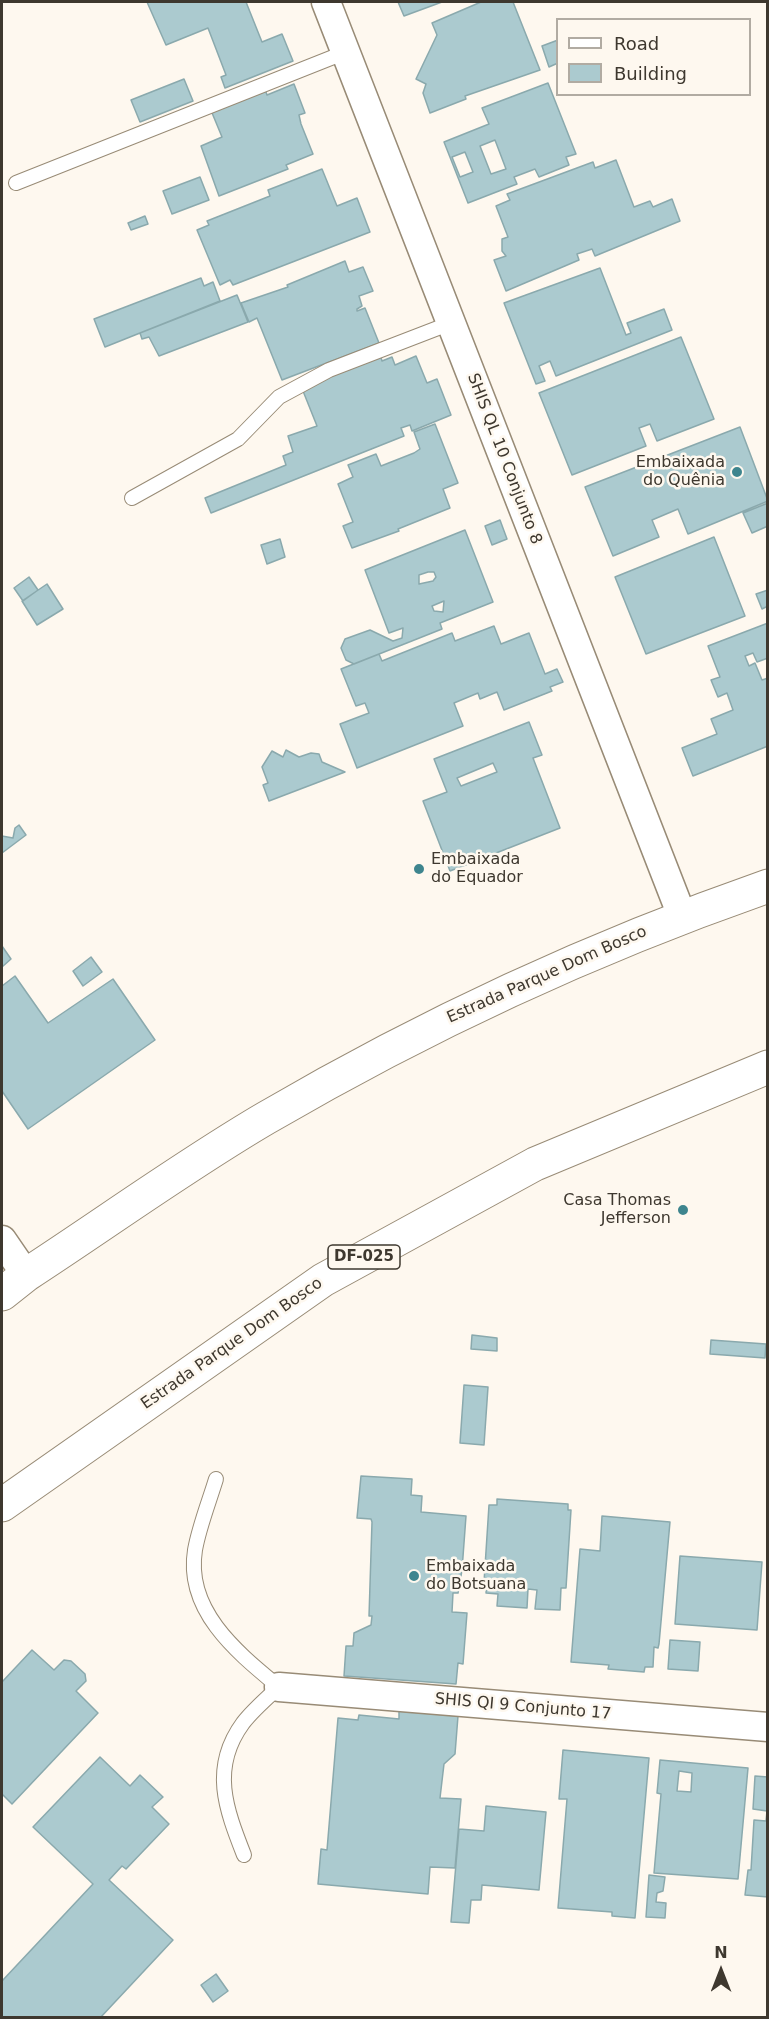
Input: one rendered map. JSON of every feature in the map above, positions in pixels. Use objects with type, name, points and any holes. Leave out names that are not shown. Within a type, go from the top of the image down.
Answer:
[{"type":"main road","name":"Estrada Parque Dom Bosco","points":[[14,1285],[285,1107],[459,1013],[682,916],[768,886]]},
{"type":"main road","name":"Estrada Parque Dom Bosco","points":[[2,1505],[323,1280],[535,1164],[768,1067]]},
{"type":"street","name":"SHIS QL 10 Conjunto 8","points":[[326,2],[682,916]]},
{"type":"street","points":[[2,1240],[14,1285]]},
{"type":"street","name":"SHIS QI 9 Conjunto 17","points":[[279,1687],[768,1727]]},
{"type":"lane","points":[[16,183],[346,52]]},
{"type":"lane","points":[[132,498],[238,439],[279,397],[329,370],[451,323]]},
{"type":"lane","points":[[216,1479],[195,1552],[197,1588],[213,1625],[238,1652],[279,1687],[242,1724],[224,1761],[226,1808],[244,1855]]},
{"type":"building","points":[[147,2],[246,2],[262,42],[282,34],[293,61],[225,88],[221,77],[226,75],[208,28],[166,45]]},
{"type":"building","points":[[398,2],[442,2],[404,16]]},
{"type":"building","points":[[481,2],[513,2],[540,70],[465,96],[466,99],[430,113],[423,93],[426,84],[416,79],[437,35],[432,23]]},
{"type":"building","points":[[556,41],[556,64],[549,67],[542,46]]},
{"type":"building","points":[[184,79],[193,101],[140,122],[131,100]]},
{"type":"building","points":[[548,83],[576,154],[566,157],[569,165],[539,177],[535,169],[514,177],[517,184],[468,203],[444,142],[489,124],[482,108]],"holes":[[[495,140],[506,169],[491,174],[480,146]],[[465,152],[473,172],[460,177],[452,157]]]},
{"type":"building","points":[[294,84],[305,113],[299,115],[301,124],[313,154],[286,165],[288,169],[219,196],[201,146],[222,137],[210,108],[264,86],[267,95]]},
{"type":"building","points":[[616,160],[634,207],[650,201],[653,207],[672,199],[680,221],[595,256],[592,249],[577,254],[579,260],[506,291],[494,260],[506,256],[502,251],[502,239],[508,237],[496,206],[510,200],[507,194],[593,162],[595,168]]},
{"type":"building","points":[[322,169],[337,206],[357,198],[370,232],[233,285],[230,280],[220,285],[197,230],[209,225],[207,221],[270,196],[268,190]]},
{"type":"building","points":[[200,177],[209,200],[172,214],[163,191]]},
{"type":"building","points":[[145,216],[148,224],[131,230],[128,223]]},
{"type":"building","points":[[345,261],[349,272],[363,267],[373,291],[359,296],[362,306],[357,311],[365,308],[379,343],[282,380],[257,318],[249,322],[241,303],[288,287],[287,285]]},
{"type":"building","points":[[600,268],[626,335],[631,333],[627,323],[664,309],[672,330],[556,376],[550,361],[539,366],[545,381],[536,384],[504,303]]},
{"type":"building","points":[[201,278],[204,286],[213,282],[220,301],[105,347],[94,319]]},
{"type":"building","points":[[237,295],[248,322],[159,356],[149,337],[142,339],[140,333]]},
{"type":"building","points":[[681,337],[714,419],[657,441],[650,424],[639,428],[646,446],[572,475],[539,393]]},
{"type":"building","points":[[380,354],[382,361],[392,357],[395,365],[416,356],[427,383],[437,379],[451,415],[412,431],[410,425],[401,428],[404,436],[211,513],[205,498],[286,465],[283,456],[293,452],[288,436],[317,426],[301,386]]},
{"type":"building","points":[[435,424],[458,483],[443,489],[450,508],[398,529],[399,531],[352,548],[343,526],[353,522],[338,484],[353,477],[348,465],[376,454],[381,466],[414,453],[420,449],[414,432]]},
{"type":"building","points":[[740,427],[768,501],[688,534],[678,509],[652,520],[659,537],[613,556],[585,487]]},
{"type":"building","points":[[768,503],[768,526],[752,533],[743,513]]},
{"type":"building","points":[[500,520],[507,539],[492,545],[485,526]]},
{"type":"building","points":[[465,530],[493,602],[440,623],[442,629],[354,664],[346,660],[341,648],[345,639],[370,630],[393,641],[402,638],[403,628],[389,633],[365,570]],"holes":[[[434,572],[436,577],[433,581],[419,584],[419,575]],[[444,601],[443,612],[434,611],[432,606]]]},
{"type":"building","points":[[714,537],[745,616],[646,654],[615,577]]},
{"type":"building","points":[[280,539],[285,557],[267,564],[261,545]]},
{"type":"building","points":[[29,577],[38,590],[23,601],[14,588]]},
{"type":"building","points":[[47,584],[63,609],[37,625],[22,601]]},
{"type":"building","points":[[768,590],[768,606],[762,609],[756,594]]},
{"type":"building","points":[[768,623],[768,658],[757,662],[753,653],[745,656],[749,666],[755,663],[762,680],[768,678],[768,746],[693,776],[682,748],[717,734],[711,719],[733,710],[727,693],[718,697],[711,680],[720,677],[708,646]]},
{"type":"building","points":[[494,626],[501,644],[529,633],[545,674],[557,669],[563,682],[550,687],[552,691],[504,710],[497,692],[480,699],[478,693],[454,703],[463,726],[357,768],[340,724],[369,713],[365,703],[356,706],[341,669],[379,654],[382,661],[452,633],[455,641]]},
{"type":"building","points":[[529,722],[542,755],[533,758],[560,828],[450,871],[423,801],[447,792],[434,759]],"holes":[[[493,763],[497,772],[461,786],[457,778]]]},
{"type":"building","points":[[286,750],[299,757],[311,753],[319,754],[322,762],[345,772],[269,801],[263,785],[268,783],[262,767],[272,751],[283,757]]},
{"type":"building","points":[[19,825],[26,835],[2,853],[2,836],[13,838],[15,828]]},
{"type":"building","points":[[2,946],[11,959],[2,967]]},
{"type":"building","points":[[91,957],[102,972],[83,986],[73,971]]},
{"type":"building","points":[[15,976],[48,1023],[113,979],[155,1040],[28,1129],[2,1091],[2,986]]},
{"type":"building","points":[[472,1335],[497,1338],[497,1351],[471,1349]]},
{"type":"building","points":[[711,1340],[766,1344],[765,1358],[710,1354]]},
{"type":"building","points":[[464,1385],[488,1387],[484,1445],[460,1443]]},
{"type":"building","name":"Embaixada do Botsuana","points":[[361,1476],[412,1479],[411,1495],[422,1496],[421,1512],[466,1516],[462,1570],[458,1593],[453,1593],[452,1612],[467,1613],[463,1664],[458,1663],[456,1684],[344,1676],[346,1646],[353,1646],[354,1633],[371,1625],[372,1616],[369,1616],[372,1522],[371,1519],[357,1518]]},
{"type":"building","points":[[497,1499],[568,1504],[568,1510],[571,1510],[566,1588],[561,1588],[560,1610],[535,1609],[537,1590],[528,1589],[527,1608],[497,1606],[498,1594],[486,1593],[487,1582],[484,1582],[489,1505],[497,1505]]},
{"type":"building","points":[[602,1516],[670,1522],[659,1644],[658,1648],[654,1647],[653,1667],[645,1667],[644,1672],[608,1669],[609,1665],[571,1662],[580,1549],[600,1551]]},
{"type":"building","points":[[680,1556],[762,1562],[757,1630],[675,1624]]},
{"type":"building","points":[[670,1640],[700,1642],[698,1671],[668,1669]]},
{"type":"building","points":[[32,1650],[54,1670],[64,1660],[71,1661],[85,1674],[86,1681],[76,1691],[98,1713],[12,1804],[2,1794],[2,1682]]},
{"type":"building","points":[[399,1711],[458,1716],[455,1754],[444,1764],[440,1798],[461,1799],[455,1868],[430,1867],[428,1894],[318,1884],[321,1849],[327,1850],[338,1718],[358,1720],[359,1715],[399,1719]]},
{"type":"building","points":[[563,1750],[649,1758],[635,1918],[612,1916],[612,1912],[558,1908],[567,1799],[559,1799]]},
{"type":"building","points":[[100,1757],[130,1786],[140,1775],[163,1797],[152,1807],[169,1824],[126,1869],[122,1866],[109,1880],[173,1940],[100,2018],[2,2018],[2,1981],[93,1884],[33,1827]]},
{"type":"building","points":[[660,1760],[748,1768],[738,1879],[654,1873],[661,1794],[657,1793]],"holes":[[[679,1771],[692,1773],[691,1792],[677,1791]]]},
{"type":"building","points":[[755,1776],[768,1777],[768,1897],[745,1895],[748,1870],[751,1870],[754,1820],[766,1821],[767,1811],[753,1809]]},
{"type":"building","points":[[486,1806],[546,1812],[539,1890],[482,1885],[481,1900],[471,1900],[469,1923],[451,1922],[459,1829],[484,1831]]},
{"type":"building","points":[[649,1875],[665,1877],[663,1891],[657,1893],[656,1902],[666,1903],[665,1918],[646,1917]]},
{"type":"building","points":[[216,1974],[228,1991],[213,2002],[201,1985]]},
{"type":"place","name":"Embaixada do Quênia","points":[[737,472]]},
{"type":"place","name":"Embaixada do Equador","points":[[419,869]]},
{"type":"place","name":"Casa Thomas Jefferson","points":[[683,1210]]},
{"type":"place","name":"Embaixada do Botsuana","points":[[414,1576]]}]
